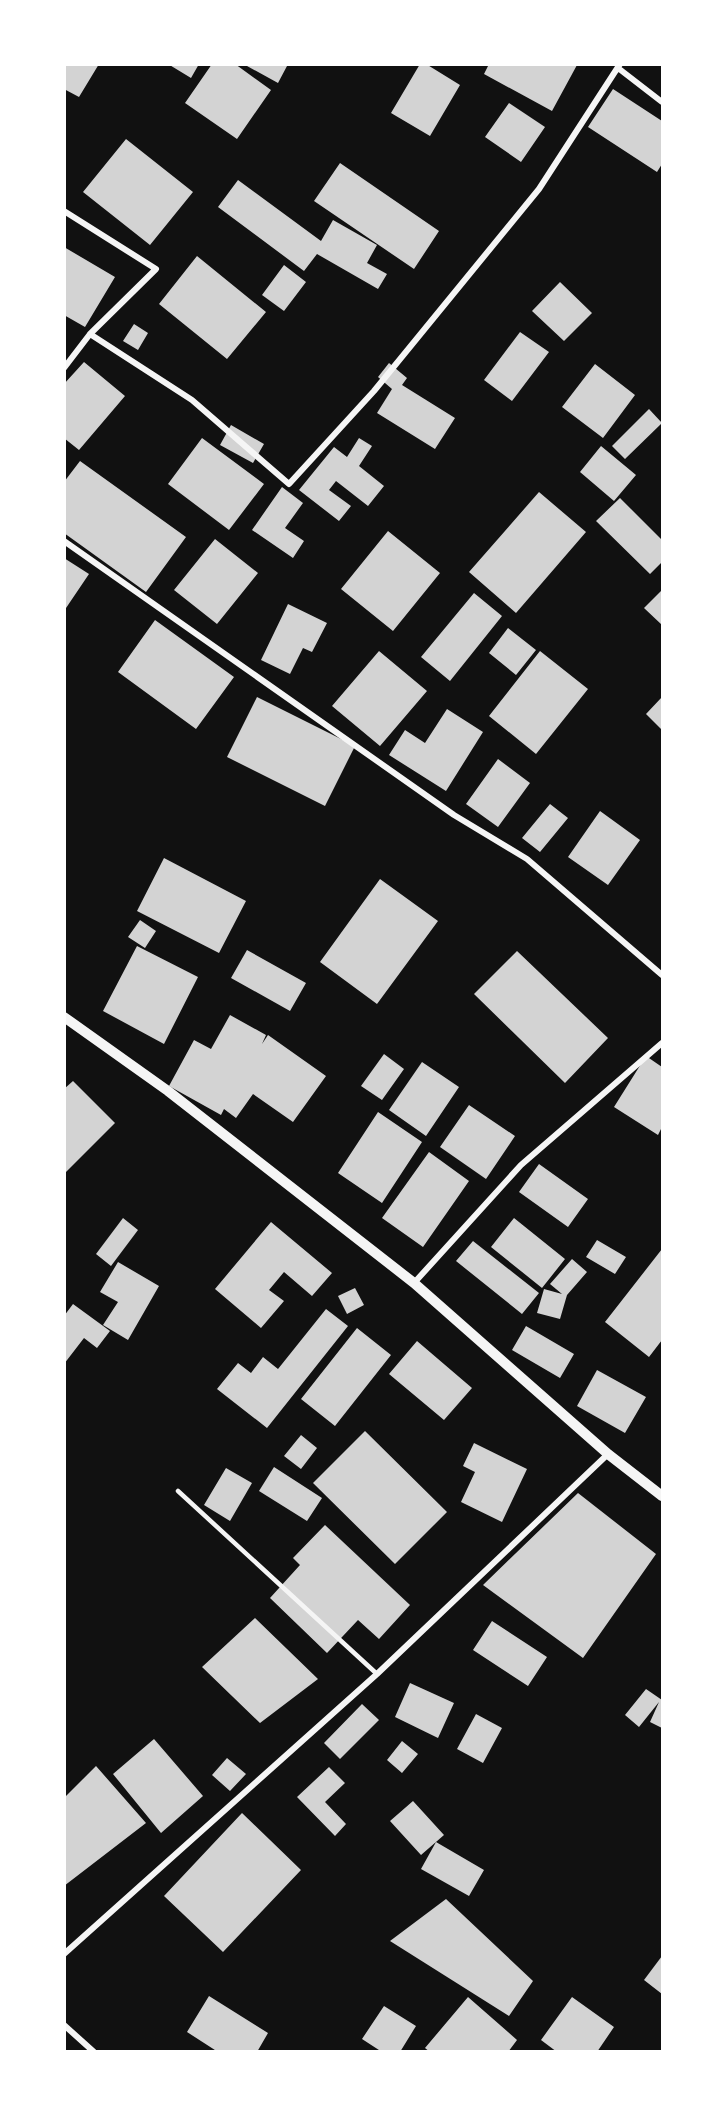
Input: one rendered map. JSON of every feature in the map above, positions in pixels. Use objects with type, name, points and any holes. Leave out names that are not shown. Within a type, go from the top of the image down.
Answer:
[{"type":"street","points":[[90,334],[192,400],[289,484],[374,391],[539,189],[619,66],[663,102]]},
{"type":"street","points":[[64,210],[156,269],[90,334],[64,368]]},
{"type":"street","points":[[64,540],[454,815],[527,859],[663,975]]},
{"type":"street","points":[[64,1017],[168,1091],[414,1283],[608,1455],[663,1496]]},
{"type":"street","points":[[414,1283],[521,1165],[663,1043]]},
{"type":"street","points":[[64,1954],[377,1674],[608,1455]]},
{"type":"street","points":[[64,2025],[94,2052]]},
{"type":"lane","points":[[178,1491],[377,1674]]},
{"type":"building","points":[[64,64],[99,64],[79,97],[64,89]]},
{"type":"building","points":[[168,64],[199,64],[191,78]]},
{"type":"building","points":[[212,64],[235,64],[271,90],[237,139],[185,103]]},
{"type":"building","points":[[247,64],[284,64],[287,66],[278,83]]},
{"type":"building","points":[[420,64],[426,64],[460,85],[430,136],[391,113]]},
{"type":"building","points":[[489,64],[577,65],[552,111],[484,74]]},
{"type":"building","points":[[613,89],[662,121],[662,164],[657,172],[588,127]]},
{"type":"building","points":[[509,103],[545,127],[521,162],[485,137]]},
{"type":"building","points":[[126,139],[193,192],[150,245],[83,192]]},
{"type":"building","points":[[340,163],[439,231],[414,269],[314,201]]},
{"type":"building","points":[[238,180],[321,241],[333,220],[377,245],[367,263],[387,274],[378,289],[317,254],[304,271],[218,207]]},
{"type":"building","points":[[64,247],[115,277],[85,327],[64,315]]},
{"type":"building","points":[[197,256],[266,312],[227,359],[159,304]]},
{"type":"building","points":[[284,265],[306,282],[284,311],[262,295]]},
{"type":"building","points":[[560,282],[592,313],[564,341],[532,311]]},
{"type":"building","points":[[134,324],[148,333],[138,350],[123,341]]},
{"type":"building","points":[[520,332],[549,352],[512,401],[484,380]]},
{"type":"building","points":[[84,362],[125,396],[79,450],[64,438],[64,384]]},
{"type":"building","points":[[389,363],[407,378],[402,385],[455,418],[435,449],[377,413],[392,389],[378,377]]},
{"type":"building","points":[[595,364],[635,395],[603,438],[562,407]]},
{"type":"building","points":[[649,409],[662,423],[625,459],[612,446]]},
{"type":"building","points":[[231,425],[264,444],[253,463],[220,445]]},
{"type":"building","points":[[202,438],[264,484],[229,530],[168,484]]},
{"type":"building","points":[[359,438],[372,446],[359,466],[384,486],[368,506],[336,481],[329,490],[351,506],[339,521],[299,490],[334,447],[347,457]]},
{"type":"building","points":[[601,446],[636,475],[614,501],[580,472]]},
{"type":"building","points":[[80,461],[186,537],[146,592],[64,533],[64,482]]},
{"type":"building","points":[[282,487],[303,503],[285,528],[304,541],[293,558],[252,530]]},
{"type":"building","points":[[539,492],[586,532],[516,613],[469,572]]},
{"type":"building","points":[[620,498],[662,540],[662,562],[650,574],[596,521]]},
{"type":"building","points":[[388,531],[440,573],[393,631],[341,589]]},
{"type":"building","points":[[215,539],[258,573],[217,624],[174,590]]},
{"type":"building","points":[[64,558],[89,574],[64,611]]},
{"type":"building","points":[[662,590],[662,625],[644,608]]},
{"type":"building","points":[[474,593],[502,616],[450,681],[421,657]]},
{"type":"building","points":[[288,604],[327,623],[312,652],[303,648],[290,674],[261,660]]},
{"type":"building","points":[[155,620],[234,677],[196,729],[118,672]]},
{"type":"building","points":[[508,628],[536,650],[516,675],[489,653]]},
{"type":"building","points":[[379,651],[427,691],[380,746],[332,706]]},
{"type":"building","points":[[540,651],[588,689],[536,754],[489,716]]},
{"type":"building","points":[[257,697],[355,746],[325,806],[227,757]]},
{"type":"building","points":[[662,697],[662,730],[646,714]]},
{"type":"building","points":[[447,709],[483,732],[446,791],[389,755],[405,730],[425,743]]},
{"type":"building","points":[[498,759],[530,783],[498,827],[466,804]]},
{"type":"building","points":[[550,804],[568,818],[540,852],[522,838]]},
{"type":"building","points":[[600,811],[640,840],[608,885],[568,857]]},
{"type":"building","points":[[164,858],[246,901],[219,953],[137,911]]},
{"type":"building","points":[[380,879],[438,921],[377,1004],[320,962]]},
{"type":"building","points":[[140,920],[156,931],[145,948],[128,937]]},
{"type":"building","points":[[137,946],[198,977],[164,1044],[103,1011]]},
{"type":"building","points":[[247,950],[306,983],[290,1011],[231,978]]},
{"type":"building","points":[[517,951],[608,1038],[565,1083],[474,994]]},
{"type":"building","points":[[230,1015],[266,1035],[262,1044],[268,1035],[326,1076],[293,1122],[253,1094],[236,1118],[224,1109],[221,1115],[169,1086],[194,1040],[211,1049]]},
{"type":"building","points":[[384,1054],[404,1069],[382,1100],[361,1086]]},
{"type":"building","points":[[646,1056],[662,1067],[662,1127],[658,1135],[614,1107]]},
{"type":"building","points":[[422,1062],[459,1087],[426,1136],[389,1110]]},
{"type":"building","points":[[73,1081],[115,1123],[64,1174],[64,1089]]},
{"type":"building","points":[[469,1105],[515,1136],[486,1179],[440,1147]]},
{"type":"building","points":[[378,1112],[422,1142],[382,1203],[338,1173]]},
{"type":"building","points":[[429,1152],[469,1181],[423,1247],[382,1218]]},
{"type":"building","points":[[539,1164],[588,1199],[568,1227],[519,1192]]},
{"type":"building","points":[[123,1218],[138,1230],[111,1266],[96,1254]]},
{"type":"building","points":[[514,1218],[565,1259],[542,1288],[491,1247]]},
{"type":"building","points":[[271,1222],[332,1273],[312,1296],[284,1272],[269,1290],[284,1301],[261,1328],[215,1289]]},
{"type":"building","points":[[597,1240],[626,1257],[615,1274],[586,1257]]},
{"type":"building","points":[[473,1241],[539,1293],[522,1314],[456,1261]]},
{"type":"building","points":[[662,1249],[662,1340],[649,1357],[605,1322]]},
{"type":"building","points":[[572,1259],[587,1272],[567,1295],[560,1319],[537,1313],[544,1289],[562,1294],[550,1284]]},
{"type":"building","points":[[118,1262],[159,1286],[128,1340],[103,1325],[118,1302],[100,1292]]},
{"type":"building","points":[[355,1288],[364,1305],[347,1314],[338,1296]]},
{"type":"building","points":[[73,1304],[110,1331],[97,1348],[84,1338],[64,1364],[64,1316]]},
{"type":"building","points":[[326,1309],[348,1326],[267,1428],[217,1389],[238,1363],[251,1373],[263,1357],[278,1369]]},
{"type":"building","points":[[526,1326],[574,1354],[560,1378],[512,1350]]},
{"type":"building","points":[[357,1328],[391,1355],[335,1426],[301,1399]]},
{"type":"building","points":[[417,1341],[472,1388],[444,1420],[389,1374]]},
{"type":"building","points":[[597,1370],[646,1397],[625,1433],[577,1406]]},
{"type":"building","points":[[365,1431],[447,1512],[395,1564],[313,1483]]},
{"type":"building","points":[[301,1435],[317,1448],[301,1469],[284,1456]]},
{"type":"building","points":[[474,1443],[527,1469],[502,1522],[461,1502],[475,1472],[463,1466]]},
{"type":"building","points":[[274,1467],[322,1498],[307,1521],[259,1491]]},
{"type":"building","points":[[226,1468],[252,1483],[230,1521],[204,1505]]},
{"type":"building","points":[[578,1493],[656,1554],[583,1658],[483,1585]]},
{"type":"building","points":[[325,1525],[410,1605],[379,1639],[358,1620],[327,1653],[270,1598],[300,1565],[293,1558]]},
{"type":"building","points":[[255,1618],[318,1679],[260,1723],[202,1667]]},
{"type":"building","points":[[492,1621],[547,1657],[528,1686],[473,1650]]},
{"type":"building","points":[[410,1683],[454,1703],[438,1738],[395,1717]]},
{"type":"building","points":[[646,1689],[662,1700],[662,1728],[650,1722],[659,1702],[639,1727],[625,1715]]},
{"type":"building","points":[[362,1704],[379,1720],[340,1759],[324,1743]]},
{"type":"building","points":[[476,1714],[502,1728],[483,1763],[457,1749]]},
{"type":"building","points":[[154,1739],[203,1796],[161,1833],[113,1774]]},
{"type":"building","points":[[402,1741],[418,1754],[402,1773],[387,1760]]},
{"type":"building","points":[[227,1758],[246,1774],[230,1791],[212,1775]]},
{"type":"building","points":[[96,1766],[146,1823],[64,1886],[64,1798]]},
{"type":"building","points":[[329,1767],[345,1783],[325,1802],[346,1824],[335,1836],[297,1797]]},
{"type":"building","points":[[413,1801],[444,1835],[421,1855],[390,1821]]},
{"type":"building","points":[[242,1813],[301,1870],[223,1952],[164,1896]]},
{"type":"building","points":[[436,1842],[484,1870],[469,1896],[421,1869]]},
{"type":"building","points":[[446,1899],[533,1981],[509,2016],[390,1941]]},
{"type":"building","points":[[662,1956],[662,1994],[644,1980]]},
{"type":"building","points":[[209,1996],[268,2033],[257,2052],[218,2052],[187,2032]]},
{"type":"building","points":[[468,1997],[517,2040],[508,2052],[430,2052],[425,2048]]},
{"type":"building","points":[[572,1997],[614,2027],[597,2052],[557,2052],[541,2040]]},
{"type":"building","points":[[384,2006],[416,2026],[400,2052],[382,2052],[362,2039]]}]
